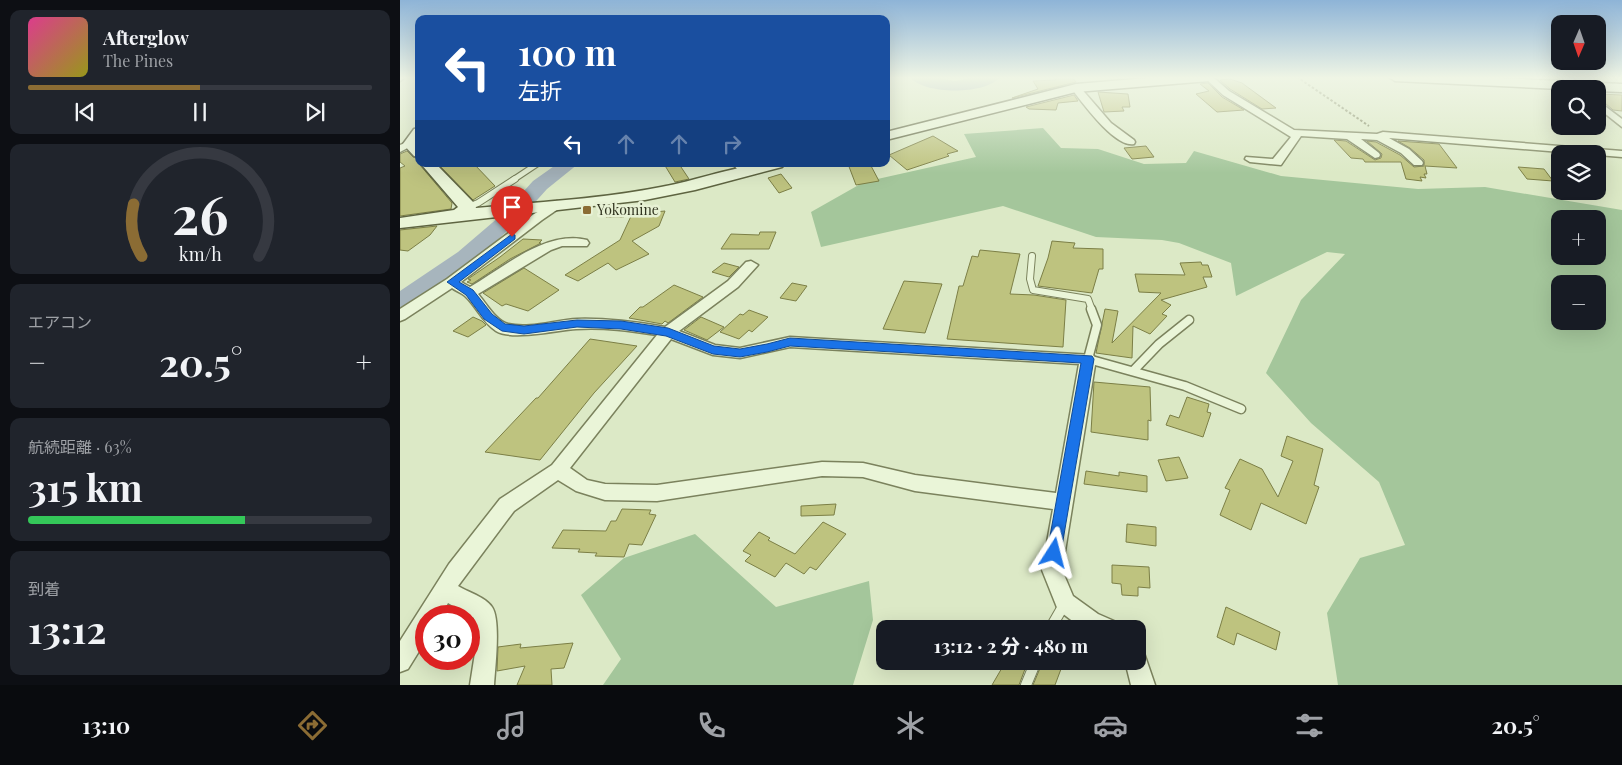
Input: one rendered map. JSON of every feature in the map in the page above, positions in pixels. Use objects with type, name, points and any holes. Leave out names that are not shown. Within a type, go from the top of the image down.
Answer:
[{"type":"main road","points":[[890,133],[989,109]]},
{"type":"main road","points":[[430,167],[465,211]]},
{"type":"main road","points":[[400,223],[465,211],[552,206],[645,195],[742,168]]},
{"type":"street","points":[[1094,109],[1113,131],[1122,139],[1130,142]]},
{"type":"street","points":[[1250,159],[1276,163],[1279,156],[1294,142],[1296,136],[1255,109]]},
{"type":"street","points":[[1606,111],[1622,124]]},
{"type":"street","points":[[1292,132],[1381,136],[1622,154]]},
{"type":"street","points":[[1350,136],[1375,155]]},
{"type":"street","points":[[1381,136],[1405,151],[1418,163]]},
{"type":"street","points":[[400,316],[452,282],[552,206]]},
{"type":"street","points":[[470,292],[546,247],[560,242],[583,243]]},
{"type":"street","points":[[436,605],[456,571],[507,505],[558,470],[668,332],[733,284],[751,265]]},
{"type":"street","points":[[452,282],[470,292],[488,316],[502,328],[524,330],[577,324],[621,325],[668,332],[713,350],[740,353],[790,342],[1088,359],[1062,502],[1052,570],[1065,604],[1089,620]]},
{"type":"street","points":[[558,470],[582,486],[604,492],[657,493],[822,469],[863,470],[915,483],[1062,502]]},
{"type":"street","points":[[445,590],[461,600],[473,603],[484,613],[486,652],[482,685]]},
{"type":"street","points":[[400,661],[415,638]]},
{"type":"street","points":[[1139,670],[1143,685]]},
{"type":"lane","points":[[465,211],[532,167]]},
{"type":"lane","points":[[1032,256],[1030,279],[1033,290],[1088,300],[1097,325],[1088,359],[1134,370],[1241,409]]},
{"type":"lane","points":[[1134,370],[1159,344],[1190,320]]},
{"type":"lane","points":[[1055,620],[1065,604]]},
{"type":"lane","points":[[1026,685],[1032,670]]},
{"type":"path","points":[[1343,109],[1381,136]]},
{"type":"green space","points":[[1043,128],[1061,148],[1098,149],[1144,164],[1186,163],[1194,151],[1281,176],[1418,189],[1485,187],[1551,198],[1551,200],[1562,200],[1622,210],[1622,685],[1338,685],[1327,613],[1360,558],[1405,545],[1379,482],[1311,423],[1266,373],[1301,300],[1345,254],[1327,252],[1236,296],[1231,263],[1179,243],[1162,240],[1096,237],[1003,206],[821,247],[811,212],[864,182],[976,157],[964,134]]},
{"type":"green space","points":[[695,534],[776,607],[869,581],[873,620],[853,685],[603,685],[621,659],[581,595],[624,558]]},
{"type":"building","points":[[1103,109],[1123,109],[1124,111],[1104,112]]},
{"type":"building","points":[[1213,109],[1244,110],[1217,112]]},
{"type":"building","points":[[933,136],[958,151],[947,154],[949,156],[907,170],[890,155]]},
{"type":"building","points":[[1334,140],[1346,141],[1375,160],[1381,158],[1382,154],[1367,141],[1376,142],[1400,155],[1414,167],[1424,166],[1424,160],[1398,141],[1439,144],[1457,168],[1425,166],[1427,174],[1424,174],[1426,178],[1420,177],[1422,181],[1406,179],[1401,162],[1365,162],[1363,159],[1351,158]]},
{"type":"building","points":[[1146,146],[1154,157],[1132,159],[1124,148]]},
{"type":"building","points":[[407,151],[415,158],[415,167],[422,167],[452,203],[451,209],[400,216],[400,168],[405,166],[400,162],[400,154]]},
{"type":"building","points":[[441,167],[477,167],[495,186],[473,200]]},
{"type":"building","points":[[666,167],[681,167],[689,179],[675,182]]},
{"type":"building","points":[[849,167],[872,167],[879,181],[856,185]]},
{"type":"building","points":[[1518,167],[1544,169],[1551,181],[1527,179]]},
{"type":"building","points":[[781,174],[792,188],[779,193],[768,178]]},
{"type":"building","points":[[615,206],[633,206],[624,217],[606,217]]},
{"type":"building","points":[[665,211],[659,226],[632,241],[649,254],[616,270],[608,263],[578,281],[565,275],[620,240],[632,214]]},
{"type":"building","points":[[437,226],[430,235],[408,251],[400,250],[400,230]]},
{"type":"building","points":[[760,232],[776,232],[769,249],[721,249],[731,234],[759,235]]},
{"type":"building","points":[[523,239],[542,240],[539,243],[541,243],[510,259],[472,284],[467,282],[471,280],[468,279]]},
{"type":"building","points":[[1052,241],[1075,243],[1073,248],[1103,249],[1103,269],[1099,269],[1092,293],[1038,286]]},
{"type":"building","points":[[980,250],[1020,254],[1010,294],[1034,295],[1066,300],[1063,347],[947,339],[959,286],[963,286],[972,256],[978,257]]},
{"type":"building","points":[[1201,262],[1202,265],[1208,265],[1212,277],[1203,277],[1207,287],[1161,300],[1171,305],[1162,314],[1167,316],[1150,334],[1133,326],[1132,358],[1096,353],[1105,309],[1118,311],[1112,343],[1161,293],[1139,292],[1135,274],[1185,275],[1180,263]]},
{"type":"building","points":[[724,263],[739,267],[729,277],[712,272]]},
{"type":"building","points":[[524,268],[559,290],[528,311],[506,304],[502,306],[483,293]]},
{"type":"building","points":[[904,281],[942,284],[925,333],[883,329]]},
{"type":"building","points":[[792,283],[807,286],[796,301],[780,298]]},
{"type":"building","points":[[674,285],[703,297],[668,323],[665,321],[662,324],[629,318],[640,307],[643,307]]},
{"type":"building","points":[[749,310],[768,317],[752,332],[749,330],[739,339],[720,332],[740,314],[743,315]]},
{"type":"building","points":[[473,317],[486,325],[468,337],[453,331]]},
{"type":"building","points":[[701,317],[724,327],[707,340],[684,330]]},
{"type":"building","points":[[590,339],[637,346],[594,393],[540,460],[485,452],[538,398]]},
{"type":"building","points":[[1094,382],[1150,387],[1151,421],[1148,420],[1148,440],[1091,432]]},
{"type":"building","points":[[1187,397],[1209,404],[1207,412],[1211,413],[1203,437],[1166,425],[1170,415],[1179,418]]},
{"type":"building","points":[[1287,436],[1323,449],[1314,485],[1319,487],[1306,524],[1261,503],[1251,530],[1220,515],[1230,490],[1225,488],[1240,459],[1262,469],[1278,497],[1293,461],[1281,456]]},
{"type":"building","points":[[1179,457],[1188,478],[1166,481],[1158,460]]},
{"type":"building","points":[[1086,471],[1119,476],[1119,472],[1147,476],[1147,492],[1084,484]]},
{"type":"building","points":[[836,504],[834,515],[801,516],[801,506]]},
{"type":"building","points":[[622,509],[651,510],[649,514],[656,515],[642,545],[629,544],[624,557],[595,556],[597,553],[578,552],[580,549],[552,548],[563,530],[606,531],[611,521],[616,521]]},
{"type":"building","points":[[823,522],[846,534],[816,570],[810,567],[804,574],[786,563],[775,577],[745,561],[751,555],[743,551],[759,532],[770,538],[768,540],[795,554]]},
{"type":"building","points":[[1127,524],[1156,527],[1156,546],[1126,542]]},
{"type":"building","points":[[1112,565],[1149,567],[1150,588],[1138,587],[1138,596],[1122,595],[1121,584],[1112,583]]},
{"type":"building","points":[[1226,607],[1280,632],[1276,650],[1237,633],[1234,645],[1217,637]]},
{"type":"building","points":[[573,643],[564,668],[551,669],[552,685],[517,685],[525,666],[497,671],[498,647],[521,644],[520,648]]},
{"type":"building","points":[[1001,670],[1025,670],[1019,685],[992,685]]},
{"type":"building","points":[[1039,670],[1061,670],[1055,685],[1033,685]]},
{"type":"waterway","points":[[400,302],[466,257],[513,215],[540,185],[565,167]]},
{"type":"place","name":"Yokomine","points":[[587,210]]},
{"type":"route","points":[[512,237],[452,282],[470,292],[488,316],[502,328],[524,330],[577,324],[621,325],[668,332],[713,350],[740,353],[790,342],[1088,359],[1054,553]]}]
